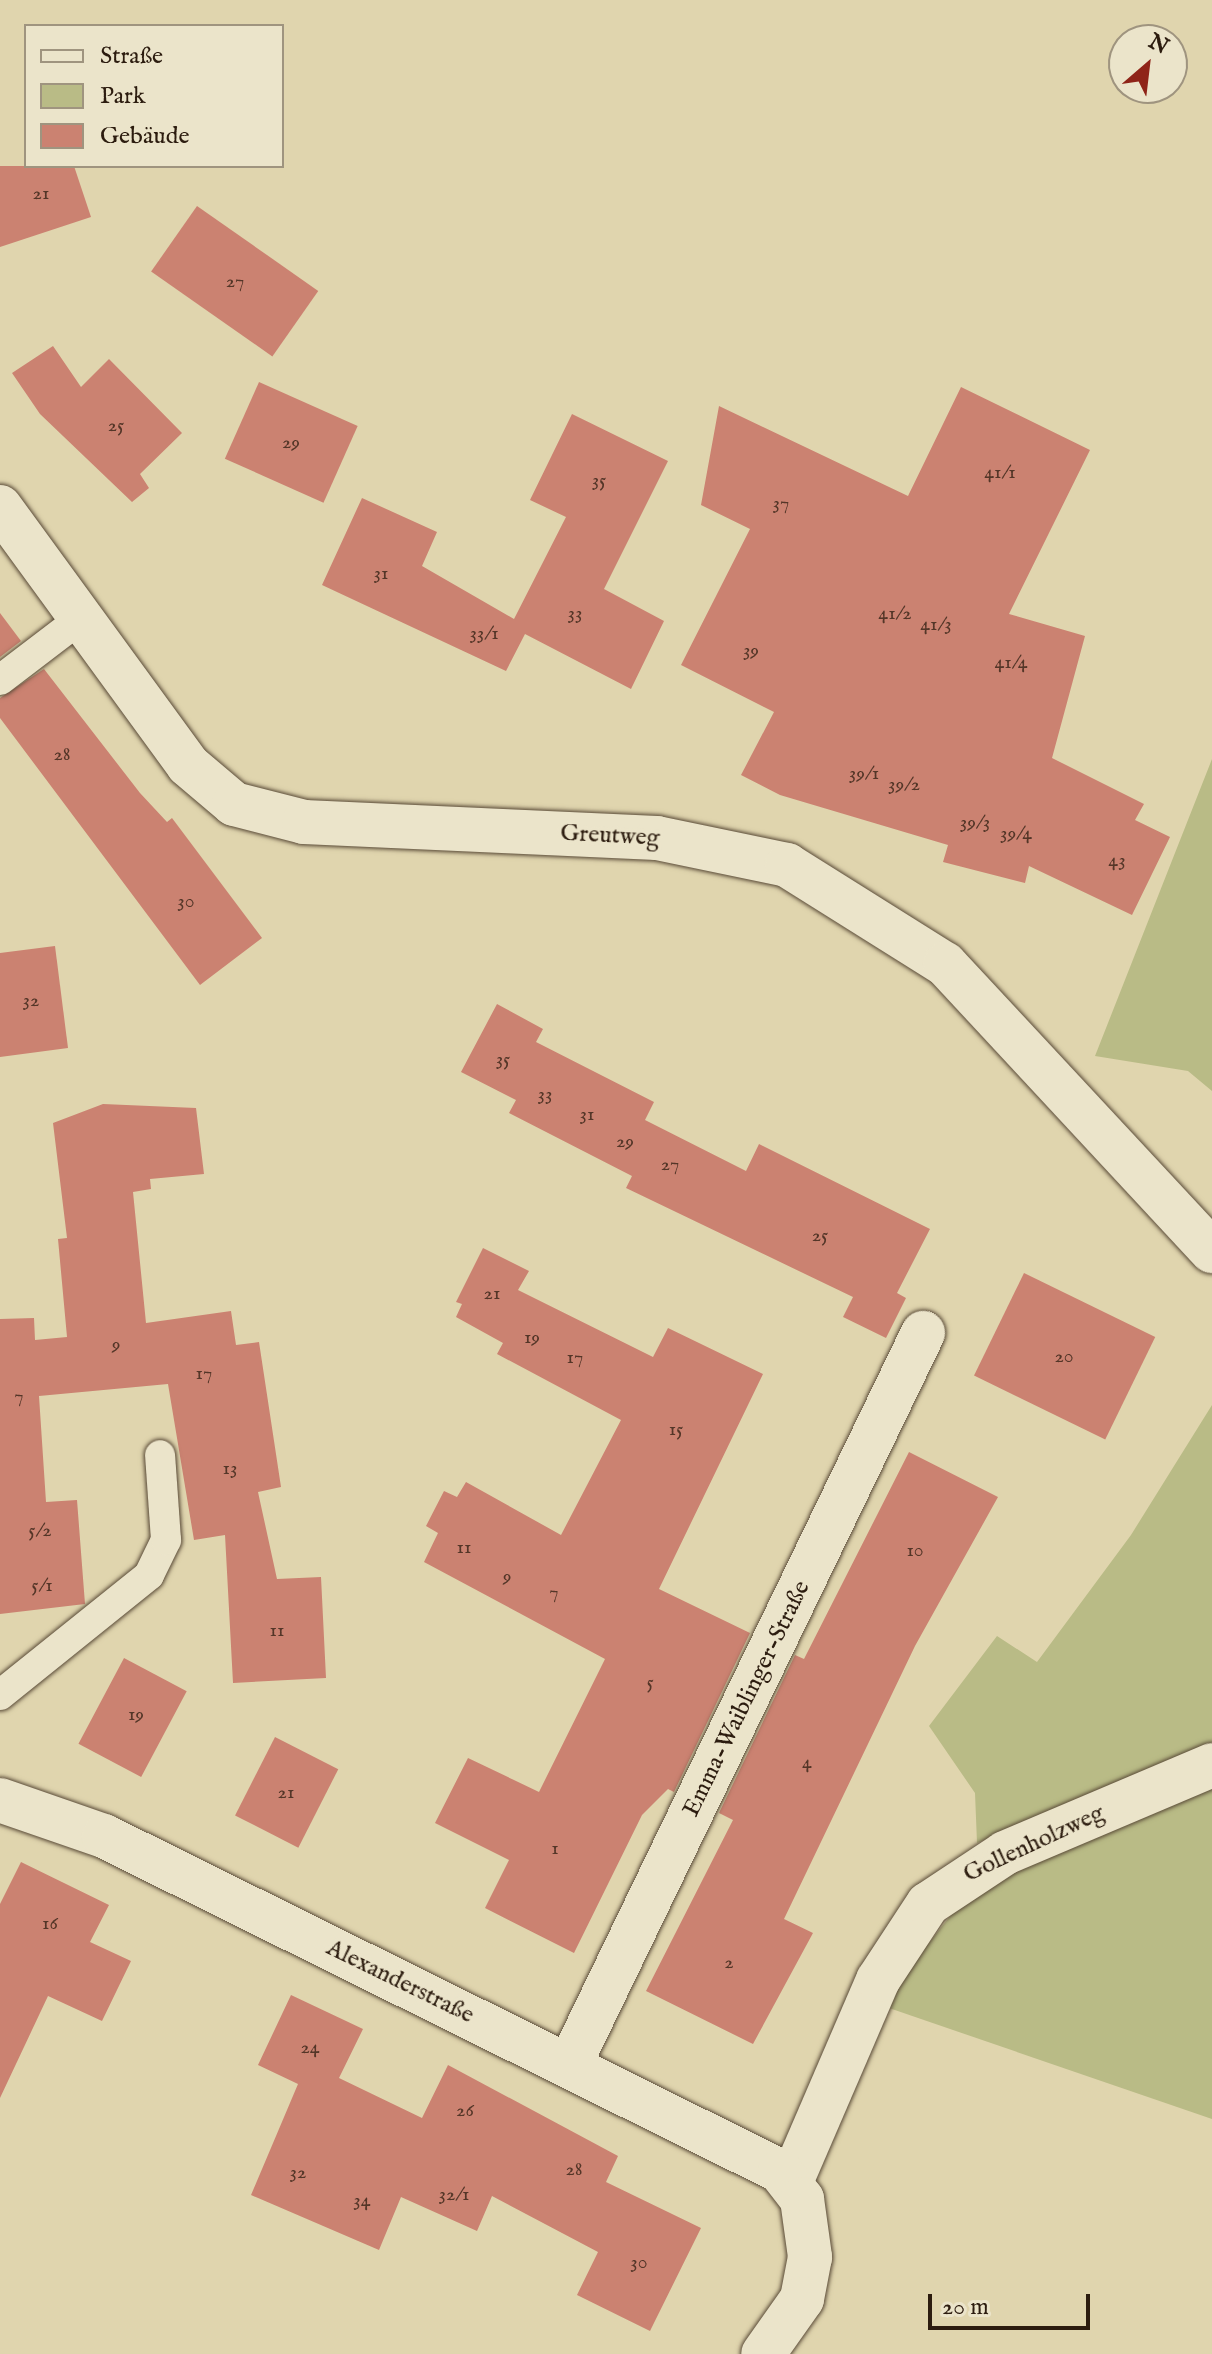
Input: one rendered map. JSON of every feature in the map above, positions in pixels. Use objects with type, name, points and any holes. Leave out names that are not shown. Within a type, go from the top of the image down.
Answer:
[{"type":"street","name":"Greutweg","points":[[0,507],[188,765],[248,810],[304,822],[691,842],[764,856],[835,890],[961,978],[1212,1251]]},
{"type":"street","name":"Emma-Waiblinger-Straße","points":[[570,2064],[923,1333]]},
{"type":"street","name":"Gollenholzweg","points":[[791,2182],[878,1980],[928,1904],[1005,1853],[1212,1765]]},
{"type":"street","name":"Alexanderstraße","points":[[0,1800],[104,1836],[751,2153],[791,2182]]},
{"type":"street","points":[[763,2354],[796,2311],[808,2274],[807,2213],[791,2182]]},
{"type":"lane","points":[[0,680],[80,619]]},
{"type":"lane","points":[[0,1695],[149,1575],[166,1540],[160,1455]]},
{"type":"green space","points":[[1212,759],[1212,1091],[1188,1071],[1095,1056]]},
{"type":"green space","points":[[1212,1405],[1212,1746],[977,1843],[975,1793],[929,1726],[997,1636],[1037,1662],[1131,1535]]},
{"type":"green space","points":[[1212,1784],[1212,2119],[889,2008],[902,1977],[955,1910],[1044,1855]]},
{"type":"building","points":[[0,166],[75,168],[91,217],[0,247]]},
{"type":"building","points":[[197,206],[318,291],[272,356],[151,272]]},
{"type":"building","points":[[53,346],[81,387],[109,359],[182,433],[140,474],[149,488],[132,502],[40,414],[12,373]]},
{"type":"building","points":[[259,382],[358,426],[323,503],[225,459]]},
{"type":"building","points":[[961,387],[1090,450],[1009,614],[1085,636],[1052,758],[1144,804],[1135,820],[1170,837],[1132,915],[1029,866],[1025,883],[943,862],[948,845],[780,795],[741,775],[774,712],[681,665],[750,529],[701,505],[719,406],[908,496]]},
{"type":"building","points":[[572,414],[668,461],[604,589],[664,621],[631,689],[525,634],[506,671],[322,585],[362,498],[437,532],[422,566],[514,619],[566,517],[530,500]]},
{"type":"building","points":[[0,613],[21,641],[0,657]]},
{"type":"building","points":[[44,669],[140,793],[167,822],[172,818],[262,938],[200,985],[0,718],[0,698]]},
{"type":"building","points":[[55,946],[68,1048],[0,1057],[0,953]]},
{"type":"building","points":[[497,1004],[543,1029],[536,1042],[654,1102],[645,1120],[746,1171],[759,1144],[930,1229],[897,1293],[906,1298],[886,1338],[843,1317],[853,1297],[626,1188],[632,1176],[509,1113],[516,1100],[461,1072]]},
{"type":"building","points":[[103,1104],[196,1108],[204,1174],[150,1179],[151,1189],[133,1192],[146,1323],[231,1311],[236,1345],[259,1342],[281,1487],[258,1492],[277,1579],[321,1577],[326,1678],[233,1683],[225,1535],[194,1540],[168,1384],[39,1396],[46,1502],[77,1500],[85,1604],[0,1614],[0,1319],[34,1318],[35,1340],[67,1337],[58,1239],[67,1238],[53,1123]]},
{"type":"building","points":[[483,1248],[529,1271],[518,1290],[653,1357],[668,1328],[763,1374],[659,1589],[750,1633],[674,1792],[668,1789],[642,1815],[574,1953],[485,1908],[509,1860],[435,1823],[468,1758],[539,1792],[605,1659],[424,1562],[438,1533],[426,1526],[444,1491],[457,1497],[466,1482],[561,1535],[621,1420],[497,1354],[503,1343],[456,1317],[462,1304],[456,1302]]},
{"type":"building","points":[[1024,1273],[1155,1337],[1105,1439],[974,1375]]},
{"type":"building","points":[[909,1452],[998,1497],[915,1646],[784,1919],[813,1933],[753,2044],[646,1991],[733,1820],[719,1813],[795,1655],[804,1659]]},
{"type":"building","points":[[124,1658],[187,1691],[141,1777],[78,1744]]},
{"type":"building","points":[[275,1737],[338,1769],[298,1848],[235,1815]]},
{"type":"building","points":[[21,1862],[109,1905],[90,1942],[131,1961],[102,2021],[48,1996],[0,2098],[0,1904]]},
{"type":"building","points":[[291,1995],[363,2029],[339,2078],[422,2118],[448,2065],[618,2156],[606,2182],[701,2228],[650,2331],[577,2295],[598,2252],[492,2196],[477,2231],[401,2197],[379,2250],[251,2195],[298,2084],[258,2065]]}]
